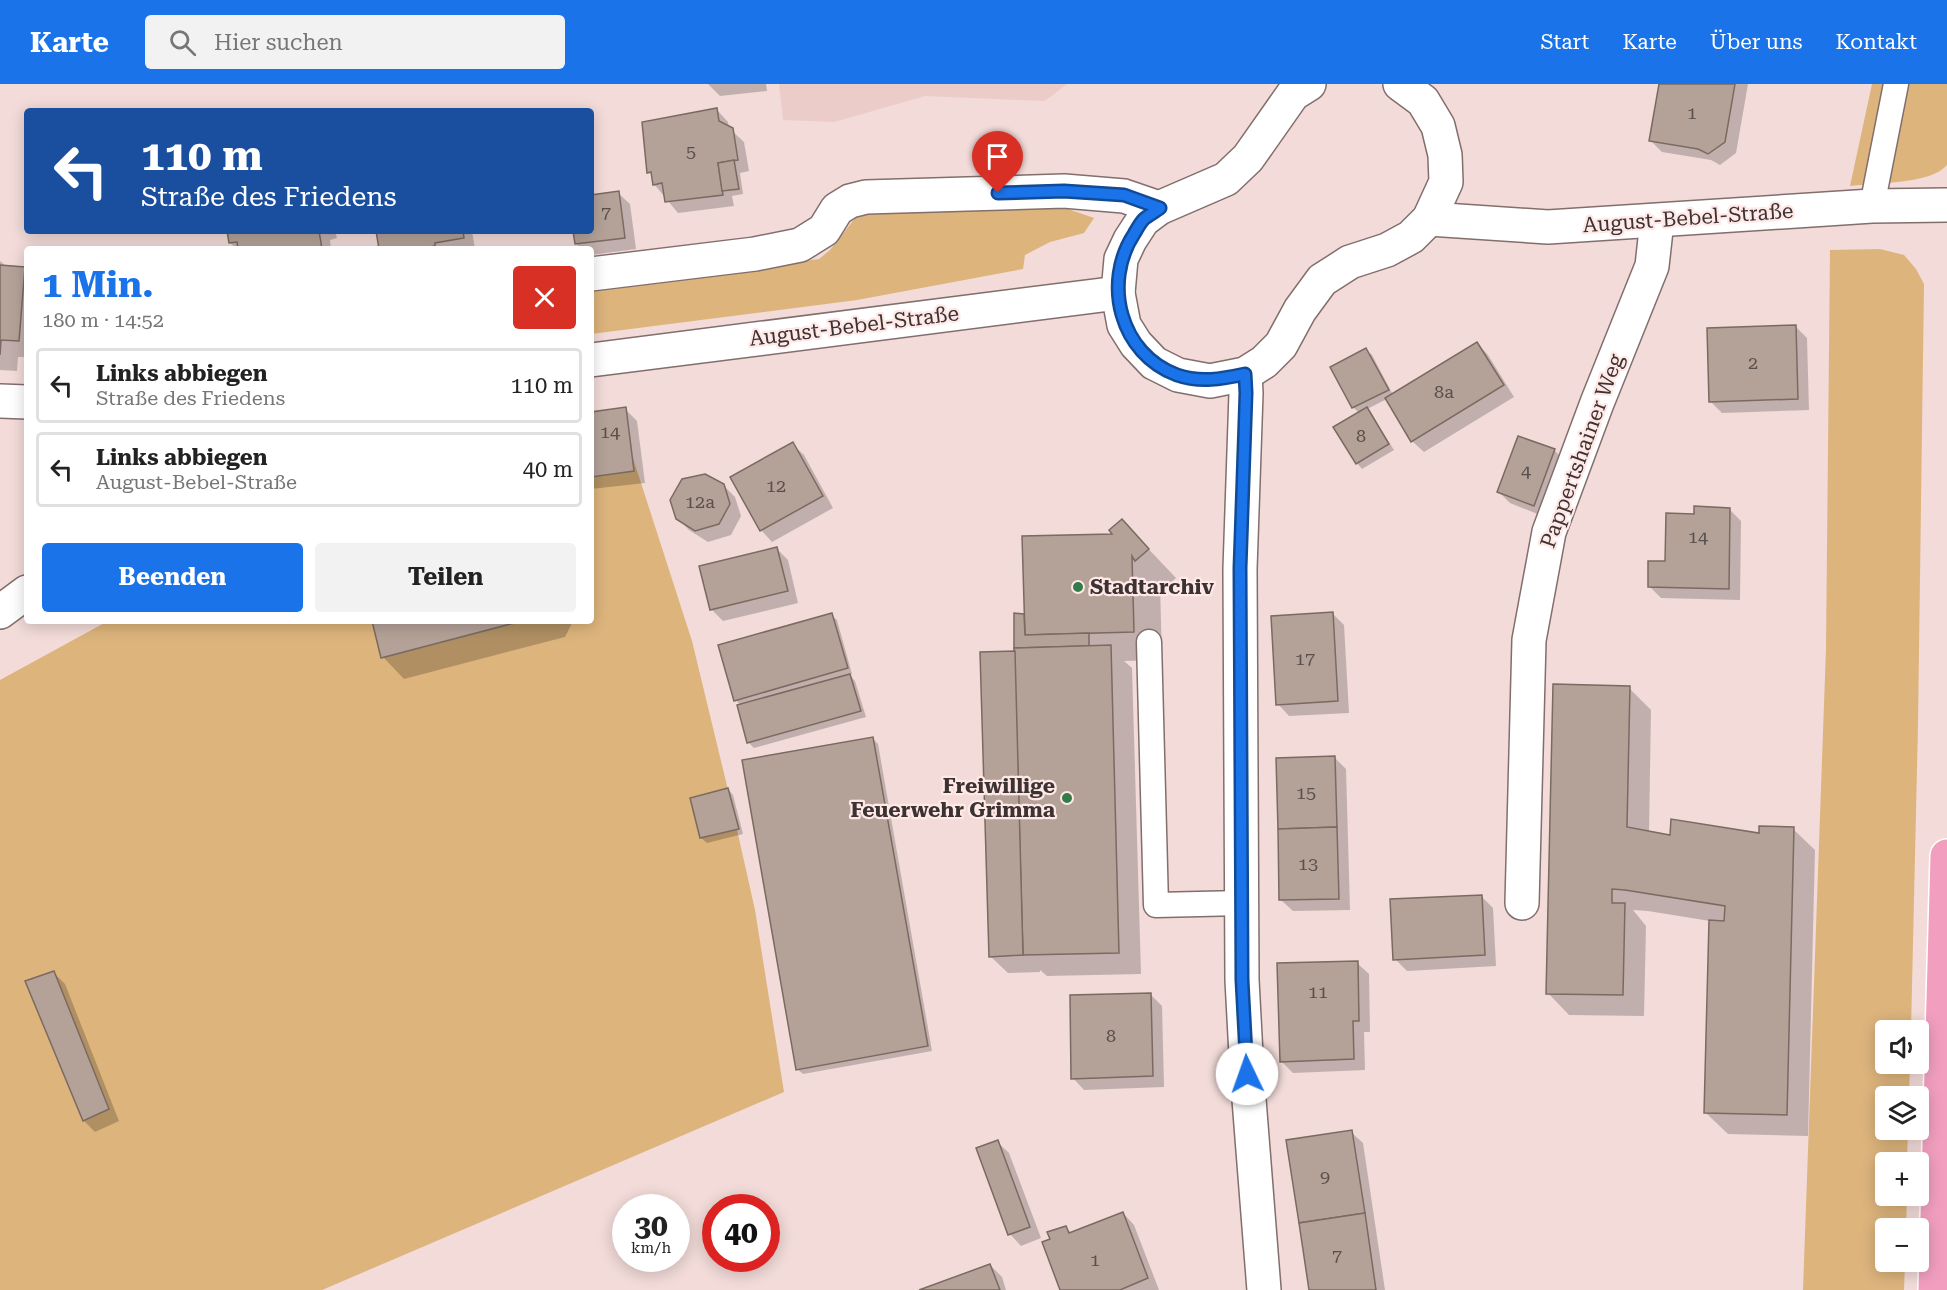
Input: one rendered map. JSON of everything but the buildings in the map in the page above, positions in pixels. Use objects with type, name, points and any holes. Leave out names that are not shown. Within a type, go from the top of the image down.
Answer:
[{"type":"main road","points":[[1935,1290],[1947,856]]},
{"type":"street","points":[[1309,84],[1293,94],[1248,158],[1226,179],[1160,208],[1143,220],[1130,240],[1121,259],[1118,293],[1124,325],[1136,344],[1154,363],[1178,375],[1210,381],[1245,374],[1264,362],[1281,345],[1300,310],[1322,280],[1350,262],[1388,250],[1412,237],[1429,219],[1446,182],[1445,155],[1438,126],[1415,90]]},
{"type":"street","points":[[594,274],[755,254],[800,245],[824,230],[837,209],[850,201],[866,197],[1064,191],[1124,195],[1160,208]]},
{"type":"street","name":"August-Bebel-Straße","points":[[1429,219],[1548,227],[1872,207],[1947,205]]},
{"type":"street","name":"Pappertshainer Weg","points":[[1522,903],[1529,640],[1549,532],[1597,403],[1652,266],[1657,221]]},
{"type":"street","name":"August-Bebel-Straße","points":[[594,360],[1118,293]]},
{"type":"street","points":[[1245,374],[1240,568],[1242,980],[1262,1289]]},
{"type":"street","points":[[0,401],[24,402]]},
{"type":"street","points":[[0,612],[24,594]]},
{"type":"lane","points":[[1872,207],[1896,84]]},
{"type":"lane","points":[[1149,642],[1156,905],[1242,903]]},
{"type":"shaded area","points":[[779,84],[1067,84],[1045,101],[925,96],[834,122],[783,120]]},
{"type":"shaded area","points":[[1872,84],[1947,84],[1947,165],[1940,171],[1916,179],[1850,186]]},
{"type":"shaded area","points":[[1062,207],[1094,218],[1084,233],[1050,242],[1025,255],[1023,269],[857,300],[594,334],[594,290],[819,259],[830,250],[859,213]]},
{"type":"shaded area","points":[[1880,249],[1904,255],[1916,269],[1924,284],[1911,1020],[1875,1020],[1875,1074],[1910,1074],[1909,1086],[1875,1086],[1875,1140],[1908,1140],[1907,1152],[1875,1152],[1875,1206],[1907,1206],[1906,1218],[1875,1218],[1875,1272],[1905,1272],[1904,1290],[1803,1290],[1826,649],[1830,250]]},
{"type":"shaded area","points":[[631,452],[692,641],[755,910],[784,1092],[322,1290],[0,1290],[0,680],[103,624],[594,624],[594,456]]},
{"type":"place","name":"Stadtarchiv","points":[[1078,587]]},
{"type":"place","name":"Freiwillige Feuerwehr Grimma","points":[[1067,798]]},
{"type":"route","points":[[998,193],[1064,191],[1124,195],[1160,208],[1143,220],[1121,259],[1118,293],[1124,325],[1136,344],[1154,363],[1178,375],[1210,381],[1245,374],[1240,568],[1242,980],[1247,1074]]}]
